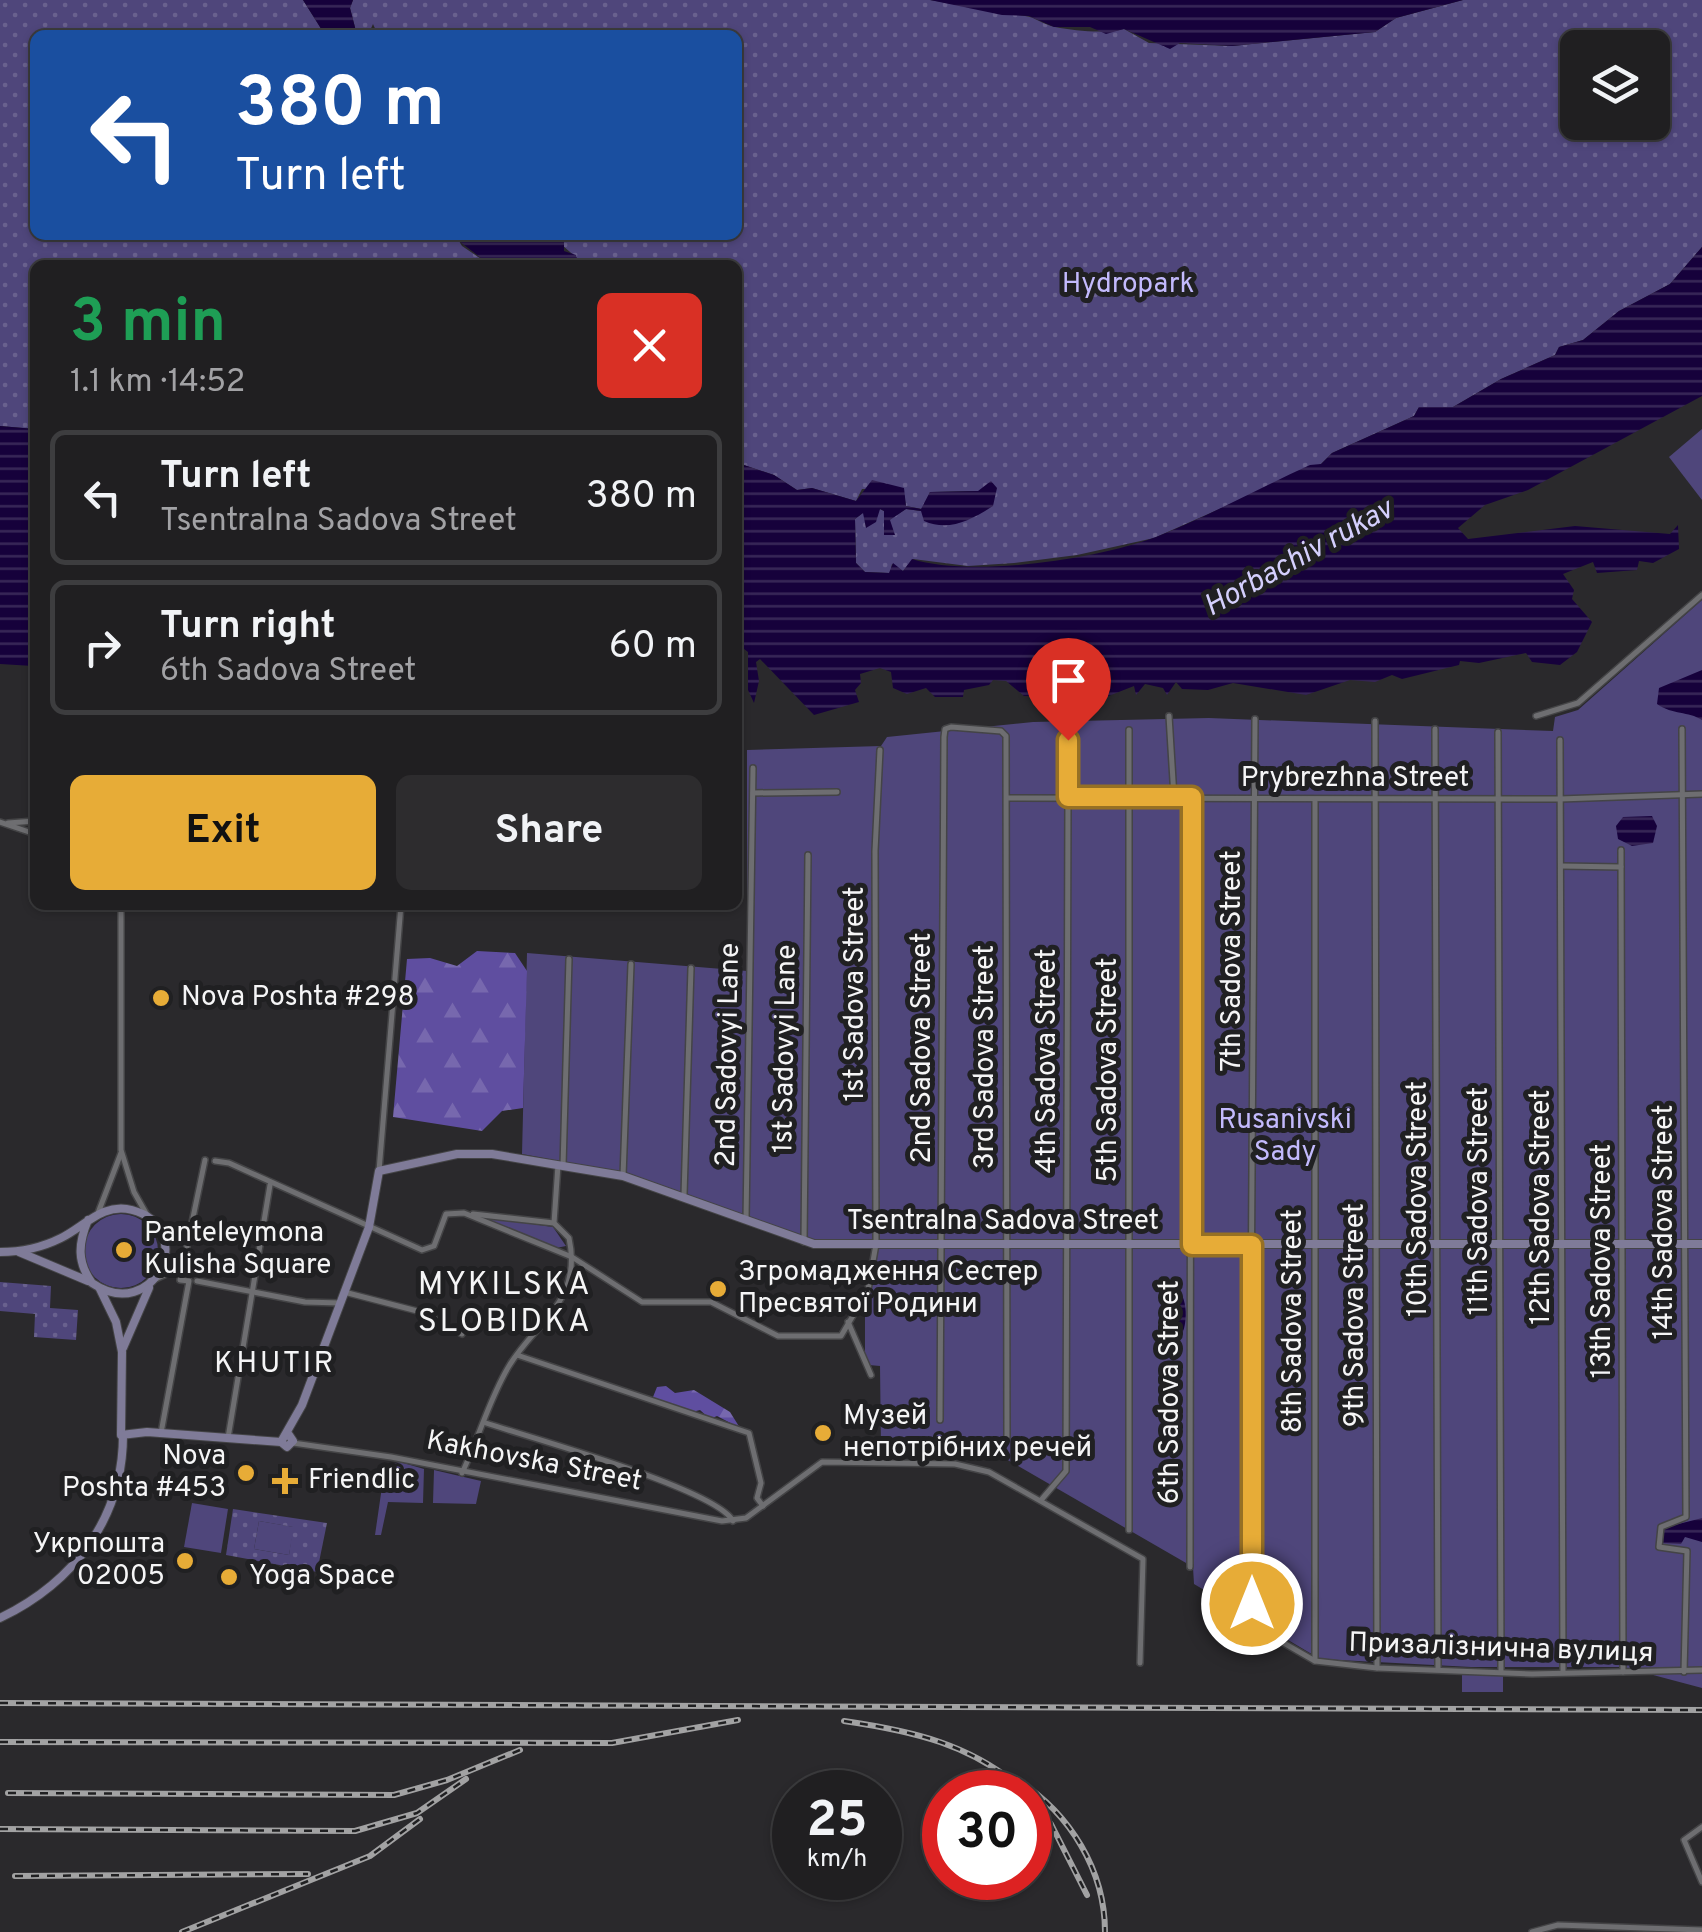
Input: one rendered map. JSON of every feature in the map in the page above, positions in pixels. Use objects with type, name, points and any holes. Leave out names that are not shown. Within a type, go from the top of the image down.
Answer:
[{"type":"main road","name":"Tsentralna Sadova Street","points":[[379,1172],[457,1154],[492,1154],[622,1176],[804,1242],[1702,1244]]},
{"type":"main road","points":[[288,1440],[370,1226],[379,1172]]},
{"type":"main road","points":[[0,1252],[18,1252],[58,1240],[92,1218],[122,1208],[152,1221],[160,1230],[165,1259],[135,1312],[122,1352]]},
{"type":"main road","points":[[0,1618],[45,1591],[85,1552],[115,1493],[125,1430],[122,1352],[116,1322],[80,1262],[79,1247],[92,1218]]},
{"type":"main road","points":[[18,1252],[96,1286],[133,1292],[154,1280]]},
{"type":"main road","name":"Kakhovska Street","points":[[125,1430],[228,1440],[288,1440]]},
{"type":"street","points":[[1536,716],[1578,702],[1702,595]]},
{"type":"street","points":[[1169,716],[1174,796]]},
{"type":"street","name":"7th Sadova Street","points":[[1250,1623],[1255,719]]},
{"type":"street","name":"9th Sadova Street","points":[[1375,721],[1377,1668]]},
{"type":"street","name":"3rd Sadova Street","points":[[944,737],[945,729],[951,727],[1001,731],[1006,736],[1007,1437]]},
{"type":"street","name":"10th Sadova Street","points":[[1435,729],[1438,1669]]},
{"type":"street","name":"14th Sadova Street","points":[[1682,729],[1686,1516],[1661,1527],[1658,1536],[1659,1546],[1687,1551],[1684,1672]]},
{"type":"street","name":"5th Sadova Street","points":[[1130,730],[1130,1530]]},
{"type":"street","name":"11th Sadova Street","points":[[1498,732],[1500,1671]]},
{"type":"street","name":"4th Sadova Street","points":[[1042,1499],[1066,1471],[1068,740],[1062,735]]},
{"type":"street","name":"2nd Sadova Street","points":[[940,1420],[944,737]]},
{"type":"street","name":"12th Sadova Street","points":[[1560,740],[1564,1673]]},
{"type":"street","points":[[464,1213],[572,1257],[642,1302],[712,1302],[778,1336],[841,1336],[868,1290],[876,1244],[875,851],[880,750]]},
{"type":"street","name":"2nd Sadovyi Lane","points":[[746,1222],[753,768]]},
{"type":"street","points":[[753,793],[837,792]]},
{"type":"street","name":"Prybrezhna Street","points":[[1007,798],[1560,800],[1702,794]]},
{"type":"street","name":"6th Sadova Street","points":[[1190,1566],[1192,797]]},
{"type":"street","name":"8th Sadova Street","points":[[1315,800],[1316,1662]]},
{"type":"street","points":[[3,823],[30,821]]},
{"type":"street","points":[[3,823],[30,832]]},
{"type":"street","name":"13th Sadova Street","points":[[1621,850],[1624,1673]]},
{"type":"street","name":"1st Sadovyi Lane","points":[[804,1242],[808,855]]},
{"type":"street","points":[[1561,866],[1621,867]]},
{"type":"street","points":[[92,1218],[110,1189],[121,1150],[120,910]]},
{"type":"street","points":[[379,1172],[401,910]]},
{"type":"street","points":[[554,1224],[561,1166],[569,959]]},
{"type":"street","points":[[622,1176],[631,964]]},
{"type":"street","points":[[684,1196],[691,968]]},
{"type":"street","points":[[121,1150],[134,1192],[152,1221]]},
{"type":"street","points":[[161,1434],[189,1281],[180,1280],[205,1160]]},
{"type":"street","points":[[215,1161],[229,1163],[270,1185],[422,1250],[431,1249],[446,1214],[554,1224],[566,1233],[572,1257],[556,1311],[517,1355],[462,1473]]},
{"type":"street","points":[[228,1440],[270,1185]]},
{"type":"street","points":[[160,1230],[188,1241]]},
{"type":"street","points":[[154,1280],[183,1266]]},
{"type":"street","points":[[196,1281],[304,1302],[340,1303]]},
{"type":"street","points":[[344,1292],[425,1313],[462,1334]]},
{"type":"street","points":[[848,1322],[870,1375]]},
{"type":"street","points":[[517,1355],[749,1433],[761,1483],[758,1498],[763,1506]]},
{"type":"street","points":[[486,1423],[680,1488],[727,1509],[733,1521],[763,1506],[822,1462],[955,1464],[990,1472],[1144,1559],[1140,1663]]},
{"type":"street","name":"Kakhovska Street","points":[[288,1440],[733,1521]]},
{"type":"street","name":"Призалізнична вулиця","points":[[1250,1623],[1316,1662],[1377,1668],[1564,1673],[1702,1670]]},
{"type":"street","points":[[1702,1826],[1684,1840],[1702,1882]]},
{"type":"street","points":[[1532,1932],[1558,1924],[1702,1930]]},
{"type":"green space","points":[[0,0],[303,0],[322,30],[30,30],[30,240],[461,240],[462,246],[483,260],[30,260],[30,429],[0,426]]},
{"type":"green space","name":"Hydropark","points":[[353,0],[930,0],[1029,17],[1063,28],[1099,32],[1124,29],[1149,43],[1232,46],[1375,32],[1396,18],[1463,0],[1702,0],[1702,247],[1670,284],[1619,311],[1583,340],[1559,347],[1555,355],[1501,379],[1453,407],[1419,407],[1414,416],[1332,453],[1321,464],[1154,538],[1077,555],[1014,563],[968,566],[913,559],[903,571],[892,564],[890,573],[865,572],[856,563],[855,519],[864,512],[866,527],[880,509],[884,511],[885,535],[890,519],[906,509],[921,511],[978,491],[930,492],[922,509],[906,506],[903,488],[862,489],[856,501],[812,488],[797,490],[774,475],[742,464],[742,260],[579,260],[562,245],[563,240],[742,240],[742,30],[376,30],[373,24],[370,30],[356,30],[350,8]]},
{"type":"green space","points":[[1702,429],[1702,500],[1669,457]]},
{"type":"green space","name":"Rusanivski Sady","points":[[1702,600],[1702,1688],[1623,1667],[1471,1667],[1320,1659],[1194,1584],[1193,1567],[987,1448],[881,1450],[880,1366],[869,1365],[865,1359],[865,1306],[875,1277],[877,1239],[807,1240],[623,1173],[522,1154],[527,953],[747,971],[747,750],[881,746],[887,737],[1033,722],[1209,718],[1553,731],[1555,717],[1578,710]]},
{"type":"green space","points":[[477,951],[515,953],[527,971],[523,1108],[502,1111],[482,1131],[393,1117],[407,959],[430,958],[457,966]]},
{"type":"green space","points":[[121,1214],[147,1225],[158,1251],[147,1277],[121,1288],[95,1277],[84,1251],[95,1225]]},
{"type":"green space","points":[[478,1216],[553,1227],[566,1246],[556,1248]]},
{"type":"green space","points":[[0,1282],[51,1286],[50,1308],[78,1310],[76,1340],[34,1337],[35,1314],[0,1311]]},
{"type":"green space","points":[[666,1386],[675,1393],[694,1390],[730,1412],[740,1428],[717,1416],[710,1419],[700,1410],[692,1412],[657,1401],[653,1397],[657,1387]]},
{"type":"green space","points":[[400,1462],[424,1469],[423,1503],[388,1502],[381,1535],[375,1535],[385,1466]]},
{"type":"green space","points":[[434,1470],[481,1481],[476,1504],[433,1503]]},
{"type":"green space","points":[[192,1503],[228,1509],[221,1553],[184,1547]]},
{"type":"green space","points":[[233,1509],[327,1523],[317,1572],[226,1555]],"holes":[[[259,1521],[293,1527],[289,1555],[254,1549]]]},
{"type":"green space","points":[[259,1521],[294,1527],[289,1555],[254,1549]]},
{"type":"green space","points":[[1462,1675],[1503,1675],[1503,1692],[1462,1692]]},
{"type":"water","points":[[303,0],[353,0],[350,8],[356,30],[322,30]]},
{"type":"water","points":[[930,0],[1463,0],[1396,18],[1375,32],[1232,46],[1180,43],[1170,49],[1124,29],[1106,34],[1090,27],[1054,27],[1029,16],[1002,15]]},
{"type":"water","points":[[564,240],[564,251],[576,255],[577,260],[484,260],[459,241]]},
{"type":"water","name":"Horbachiv rukav","points":[[1702,247],[1702,396],[1528,490],[1485,505],[1458,528],[1468,539],[1575,526],[1670,534],[1678,525],[1679,549],[1653,563],[1639,561],[1637,570],[1597,573],[1593,562],[1563,574],[1574,590],[1572,599],[1592,622],[1577,652],[1560,665],[1532,662],[1526,653],[1479,663],[1460,661],[1459,665],[1402,679],[1392,675],[1375,682],[1350,680],[1306,695],[1233,683],[1208,690],[1182,689],[1176,682],[1167,695],[1163,688],[1145,684],[1136,695],[1134,686],[1106,697],[1089,689],[1079,699],[1059,701],[1056,696],[1024,696],[1006,681],[993,680],[989,685],[964,690],[963,697],[935,697],[926,688],[907,694],[893,688],[891,672],[880,668],[860,674],[861,683],[855,690],[859,702],[814,715],[760,659],[756,662],[759,681],[754,703],[748,690],[748,652],[742,651],[742,464],[774,475],[797,490],[812,488],[856,501],[872,480],[904,488],[906,506],[921,509],[930,492],[978,491],[991,481],[997,488],[993,506],[951,525],[924,521],[921,511],[906,509],[890,520],[895,535],[884,535],[884,511],[880,509],[876,522],[866,528],[863,513],[855,519],[856,563],[865,572],[889,573],[893,563],[903,571],[912,559],[967,567],[1069,559],[1156,537],[1310,465],[1321,464],[1332,453],[1414,416],[1419,407],[1453,407],[1501,379],[1555,355],[1559,347],[1583,340],[1619,311],[1670,284]]},
{"type":"water","points":[[0,426],[30,429],[30,666],[0,664]]},
{"type":"water","points":[[1702,670],[1702,720],[1657,704],[1659,688]]},
{"type":"water","points":[[1652,816],[1657,826],[1653,843],[1632,846],[1618,839],[1616,826],[1623,817]]},
{"type":"water","points":[[1179,1290],[1186,1320],[1174,1347],[1166,1339],[1164,1312],[1169,1295]]},
{"type":"water","points":[[1702,1518],[1702,1542],[1685,1537],[1681,1544],[1660,1543],[1663,1528]]},
{"type":"railway","points":[[0,1703],[1702,1710]]},
{"type":"railway","points":[[0,1742],[612,1743],[738,1720]]},
{"type":"railway","points":[[844,1721],[941,1742],[997,1770]]},
{"type":"railway","points":[[8,1793],[394,1795],[447,1780],[520,1750]]},
{"type":"railway","points":[[0,1829],[355,1831],[417,1813],[466,1779]]},
{"type":"railway","points":[[1052,1808],[1069,1827],[1091,1866],[1099,1887],[1105,1932]]},
{"type":"railway","points":[[182,1932],[370,1856],[420,1819]]},
{"type":"railway","points":[[1052,1826],[1087,1895]]},
{"type":"railway","points":[[15,1876],[308,1874]]},
{"type":"place","name":"Nova Poshta #298","points":[[161,998]]},
{"type":"place","name":"Panteleymona Kulisha Square","points":[[124,1250]]},
{"type":"place","name":"Згромадження Сестер Пресвятої Родини","points":[[718,1289]]},
{"type":"place","name":"Музей непотрібних речей","points":[[823,1433]]},
{"type":"place","name":"Nova Poshta #453","points":[[246,1473]]},
{"type":"place","name":"Friendlic","points":[[285,1481]]},
{"type":"place","name":"Укрпошта 02005","points":[[185,1561]]},
{"type":"place","name":"Yoga Space","points":[[229,1577]]},
{"type":"district","name":"MYKILSKA SLOBIDKA","points":[[505,1304]]},
{"type":"district","name":"KHUTIR","points":[[275,1364]]},
{"type":"route","points":[[1068,740],[1068,797],[1192,797],[1192,1245],[1252,1245],[1252,1604]]}]
